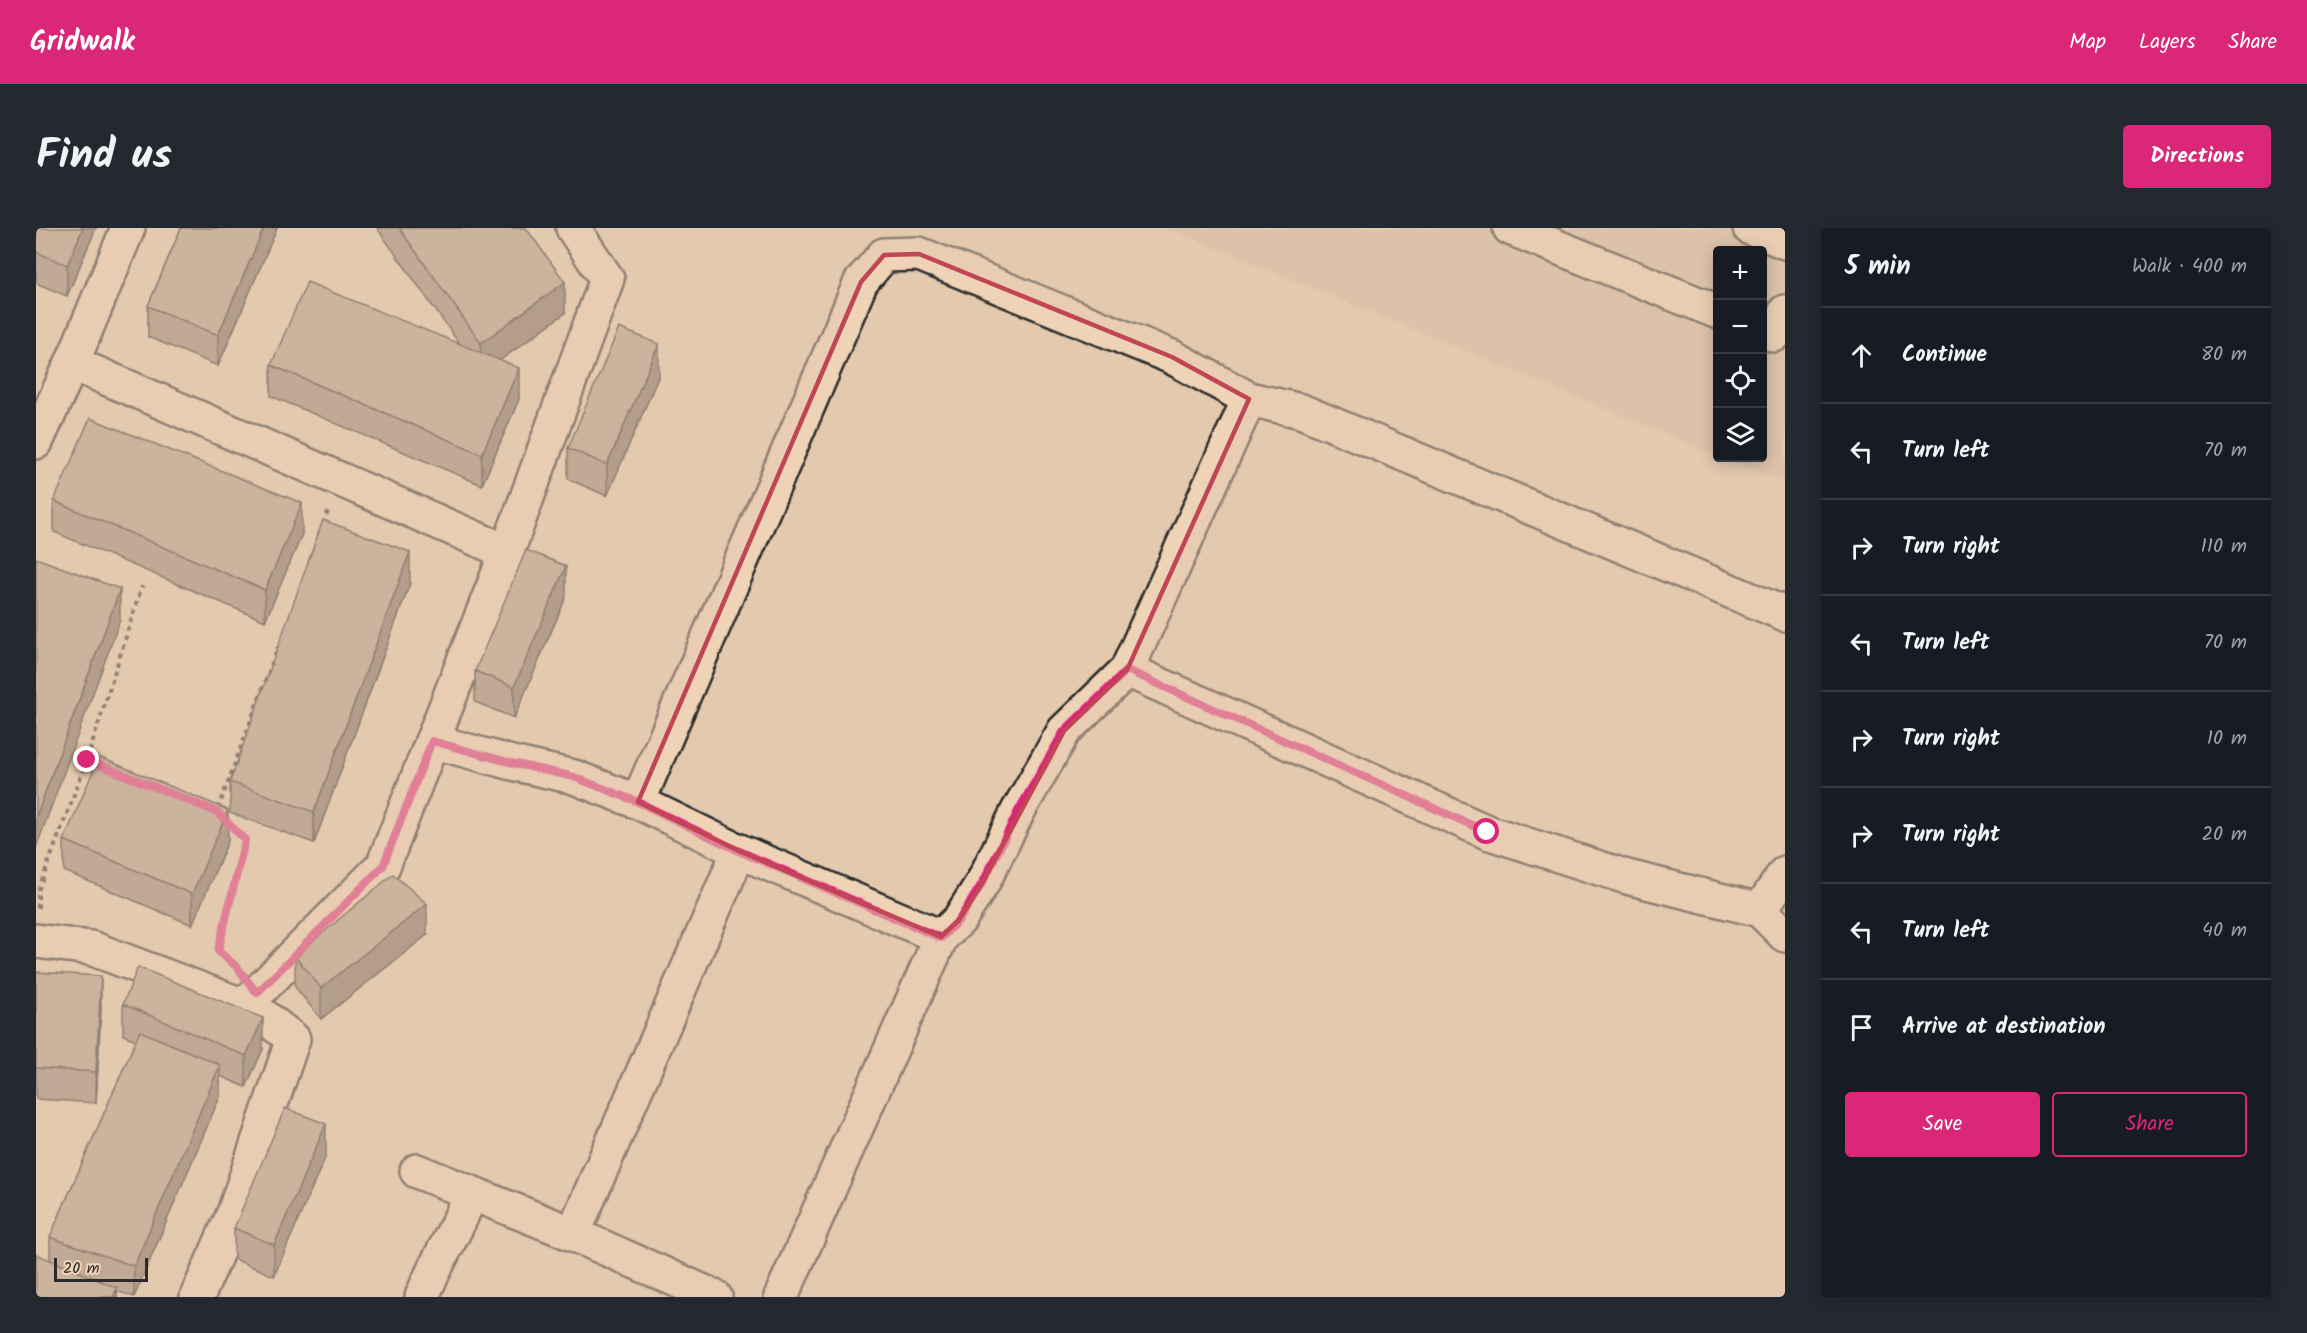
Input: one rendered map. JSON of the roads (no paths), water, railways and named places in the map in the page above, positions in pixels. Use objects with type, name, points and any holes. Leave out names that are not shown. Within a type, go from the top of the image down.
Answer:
[{"type":"street","points":[[36,442],[72,363],[128,228]]},
{"type":"street","points":[[250,999],[383,866],[507,552],[606,279],[573,228]]},
{"type":"street","points":[[1510,228],[1713,310]]},
{"type":"street","points":[[1750,228],[1785,242]]},
{"type":"street","points":[[638,802],[861,282],[884,255],[920,254],[1172,357],[1249,399],[1301,411],[1785,614]]},
{"type":"street","points":[[72,363],[507,552]]},
{"type":"street","points":[[781,1297],[941,938],[959,920],[983,882],[1018,811],[1064,731],[1127,670],[1249,399]]},
{"type":"street","points":[[1127,670],[1487,832],[1627,878],[1760,910],[1785,934]]},
{"type":"street","points":[[432,741],[574,777],[638,802],[739,851],[941,938]]},
{"type":"street","points":[[573,1234],[739,851]]},
{"type":"street","points":[[1760,910],[1785,873]]},
{"type":"street","points":[[38,941],[92,948],[250,999],[257,1011],[293,1039],[234,1214],[197,1297]]},
{"type":"street","points":[[417,1171],[573,1234],[715,1297]]},
{"type":"street","points":[[422,1297],[430,1276],[463,1215],[471,1193]]}]
